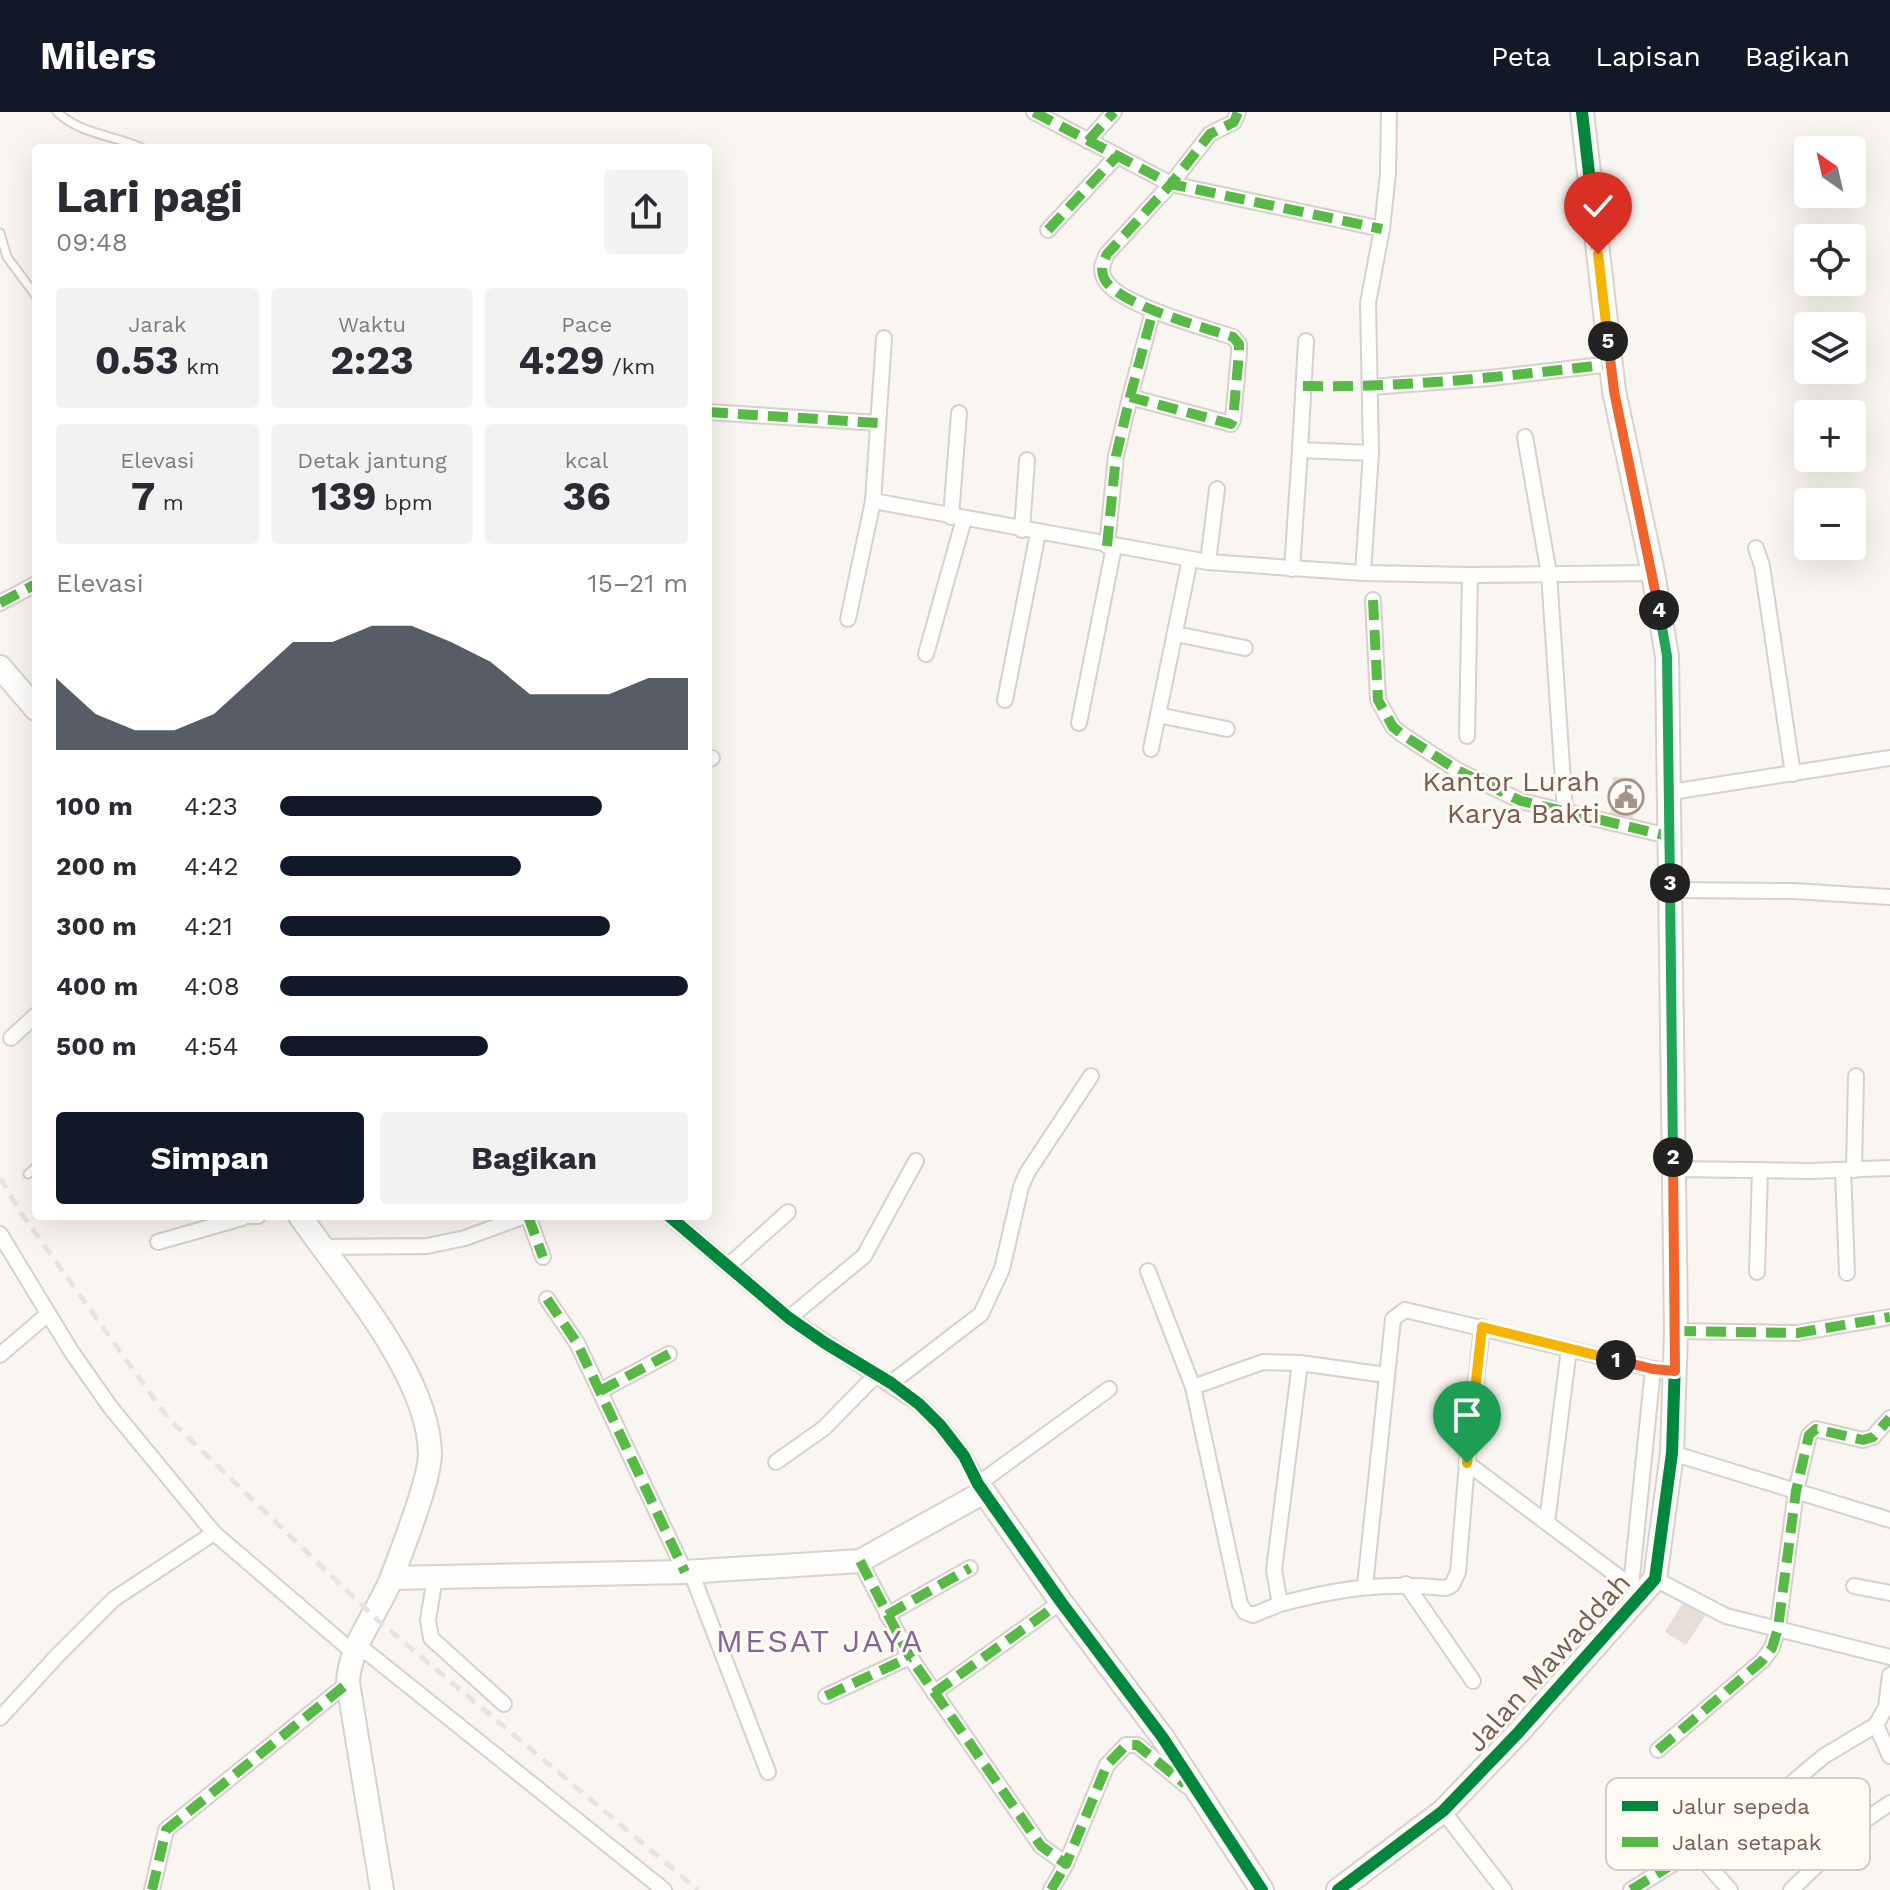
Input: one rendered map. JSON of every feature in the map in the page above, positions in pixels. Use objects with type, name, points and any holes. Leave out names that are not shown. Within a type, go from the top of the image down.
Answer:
[{"type":"street","points":[[1034,112],[1171,184],[1382,229]]},
{"type":"street","points":[[1088,141],[1114,112]]},
{"type":"street","points":[[1130,397],[1224,424],[1231,424],[1233,420],[1239,344],[1233,337],[1138,304],[1107,282],[1102,265],[1107,254],[1171,184],[1210,134],[1234,122],[1238,112]]},
{"type":"street","points":[[1363,573],[1371,453],[1368,303],[1382,229],[1388,173],[1389,112]]},
{"type":"street","name":"Jalan Mawaddah","points":[[1338,1890],[1443,1811],[1643,1587],[1672,1453],[1664,1370],[1676,1331],[1667,656],[1653,573],[1614,391],[1582,112]]},
{"type":"street","points":[[1048,230],[1116,157]]},
{"type":"street","points":[[1079,723],[1110,546],[1116,456],[1153,311]]},
{"type":"street","points":[[848,619],[873,501],[884,338]]},
{"type":"street","points":[[1292,569],[1306,341]]},
{"type":"street","points":[[1371,387],[1611,364]]},
{"type":"street","points":[[712,412],[878,423]]},
{"type":"street","points":[[926,654],[957,518],[959,413]]},
{"type":"street","points":[[1525,437],[1549,574],[1565,811]]},
{"type":"street","points":[[1300,450],[1371,453]]},
{"type":"street","points":[[1022,530],[1027,460]]},
{"type":"street","points":[[1208,562],[1217,489]]},
{"type":"street","points":[[873,501],[1208,562],[1363,573],[1653,573]]},
{"type":"street","points":[[1005,700],[1038,533]]},
{"type":"street","points":[[1756,548],[1762,566],[1793,774]]},
{"type":"street","points":[[1151,749],[1190,559]]},
{"type":"street","points":[[1467,736],[1470,575]]},
{"type":"street","points":[[0,603],[32,586]]},
{"type":"street","points":[[1373,600],[1378,700],[1393,727],[1470,777],[1521,801],[1668,836]]},
{"type":"street","points":[[1176,634],[1245,648]]},
{"type":"street","points":[[0,667],[32,704]]},
{"type":"street","points":[[1158,715],[1227,729]]},
{"type":"street","points":[[1671,792],[1890,758]]},
{"type":"street","points":[[1670,890],[1793,891],[1890,897]]},
{"type":"street","points":[[11,1038],[32,1019]]},
{"type":"street","points":[[891,1383],[981,1314],[1002,1269],[1027,1173],[1091,1076]]},
{"type":"street","points":[[1847,1273],[1849,1170],[1856,1076]]},
{"type":"street","points":[[789,1318],[864,1256],[916,1161]]},
{"type":"street","points":[[1674,1169],[1890,1168]]},
{"type":"street","points":[[1757,1272],[1760,1170]]},
{"type":"street","points":[[728,1266],[788,1212]]},
{"type":"street","points":[[158,1242],[228,1220]]},
{"type":"street","points":[[303,1220],[390,1341],[417,1402],[426,1428],[430,1456],[392,1578],[356,1649],[348,1683],[382,1890]]},
{"type":"street","points":[[322,1247],[427,1246],[465,1238],[516,1220]]},
{"type":"street","points":[[529,1220],[543,1257]]},
{"type":"street","points":[[674,1220],[789,1318],[891,1383],[940,1425],[1061,1602],[1163,1738],[1262,1890]]},
{"type":"street","points":[[0,1234],[48,1314],[111,1408],[214,1533],[356,1649],[664,1890]]},
{"type":"street","points":[[1148,1271],[1193,1387],[1240,1604],[1245,1612],[1253,1615],[1280,1604],[1365,1586],[1406,1584],[1446,1588],[1455,1580],[1482,1327]]},
{"type":"street","points":[[547,1299],[577,1343],[688,1572],[768,1772]]},
{"type":"street","points":[[1365,1586],[1393,1319],[1405,1310],[1664,1370],[1643,1587]]},
{"type":"street","points":[[0,1355],[48,1314]]},
{"type":"street","points":[[1676,1331],[1797,1333],[1890,1317]]},
{"type":"street","points":[[1547,1522],[1569,1349]]},
{"type":"street","points":[[600,1391],[669,1354]]},
{"type":"street","points":[[1193,1387],[1263,1362],[1300,1363],[1386,1375]]},
{"type":"street","points":[[1280,1604],[1274,1570],[1300,1363]]},
{"type":"street","points":[[776,1462],[824,1428],[876,1375]]},
{"type":"street","points":[[392,1578],[688,1572],[860,1561],[981,1488],[1109,1389]]},
{"type":"street","points":[[1658,1750],[1762,1661],[1772,1648],[1778,1628],[1796,1491],[1812,1431],[1816,1429],[1863,1440],[1873,1437],[1890,1418]]},
{"type":"street","points":[[1672,1453],[1890,1520]]},
{"type":"street","points":[[1467,1463],[1643,1587],[1726,1616],[1890,1657]]},
{"type":"street","points":[[0,1718],[114,1599],[214,1533]]},
{"type":"street","points":[[860,1561],[910,1657],[934,1693],[1027,1828],[1062,1861]]},
{"type":"street","points":[[887,1615],[970,1568]]},
{"type":"street","points":[[435,1577],[428,1620],[431,1638],[504,1704]]},
{"type":"street","points":[[1406,1584],[1473,1681]]},
{"type":"street","points":[[1854,1586],[1890,1593]]},
{"type":"street","points":[[934,1693],[1061,1602]]},
{"type":"street","points":[[826,1696],[910,1657]]},
{"type":"street","points":[[1798,1778],[1824,1756],[1876,1725],[1886,1707],[1890,1675]]},
{"type":"street","points":[[152,1890],[166,1830],[348,1683]]},
{"type":"street","points":[[1876,1725],[1890,1756]]},
{"type":"street","points":[[1051,1890],[1107,1765],[1126,1745],[1137,1745],[1206,1802]]},
{"type":"street","points":[[1870,1817],[1890,1803]]},
{"type":"street","points":[[1443,1811],[1504,1890]]},
{"type":"street","points":[[1631,1890],[1663,1870]]},
{"type":"street","points":[[1712,1870],[1730,1890]]},
{"type":"street","points":[[1791,1890],[1812,1870]]},
{"type":"lane","points":[[57,112],[79,129],[132,144]]},
{"type":"lane","points":[[0,233],[7,257],[32,291]]},
{"type":"lane","points":[[28,1174],[32,1170]]},
{"type":"building","name":"Kantor Lurah Karya Bakti","points":[[1613,777],[1636,778],[1635,790],[1642,790],[1641,805],[1634,805],[1633,818],[1610,817]]},
{"type":"building","points":[[1685,1599],[1707,1613],[1686,1645],[1665,1632]]},
{"type":"railway","points":[[0,1178],[21,1213],[168,1418],[374,1617],[698,1890]]},
{"type":"marked path","points":[[1034,112],[1171,184],[1382,229]]},
{"type":"marked path","points":[[1088,141],[1114,112]]},
{"type":"marked path","points":[[1107,546],[1116,456],[1130,397],[1231,424],[1239,344],[1233,337],[1162,314],[1125,297],[1104,278],[1103,263],[1107,254],[1171,184],[1210,134],[1234,122],[1238,112]]},
{"type":"marked path","points":[[1048,230],[1116,157]]},
{"type":"marked path","points":[[1130,397],[1153,311]]},
{"type":"marked path","points":[[1303,386],[1419,383],[1611,364]]},
{"type":"marked path","points":[[712,412],[878,423]]},
{"type":"marked path","points":[[0,603],[32,586]]},
{"type":"marked path","points":[[1373,600],[1378,700],[1393,727],[1457,770],[1521,801],[1668,836]]},
{"type":"marked path","points":[[529,1220],[543,1257]]},
{"type":"marked path","points":[[547,1299],[577,1343],[685,1572]]},
{"type":"marked path","points":[[1676,1331],[1797,1333],[1890,1317]]},
{"type":"marked path","points":[[600,1391],[669,1354]]},
{"type":"marked path","points":[[1658,1750],[1762,1661],[1772,1648],[1778,1628],[1796,1491],[1809,1435],[1816,1429],[1863,1440],[1873,1437],[1890,1418]]},
{"type":"marked path","points":[[860,1561],[910,1657],[1041,1846],[1066,1864],[1107,1765],[1126,1745],[1137,1745],[1185,1784]]},
{"type":"marked path","points":[[887,1615],[970,1568]]},
{"type":"marked path","points":[[934,1693],[1061,1602]]},
{"type":"marked path","points":[[826,1696],[910,1657]]},
{"type":"marked path","points":[[152,1890],[166,1830],[348,1683]]},
{"type":"marked path","points":[[1051,1890],[1066,1864]]},
{"type":"marked path","points":[[1631,1890],[1663,1870]]},
{"type":"cycle path","points":[[1338,1890],[1443,1811],[1517,1734],[1655,1579],[1672,1453],[1676,1331],[1667,656],[1653,573],[1614,391],[1582,112]]},
{"type":"cycle path","points":[[674,1220],[789,1318],[891,1383],[940,1425],[1061,1602],[1163,1738],[1262,1890]]},
{"type":"place","name":"Kantor Lurah Karya Bakti","points":[[1626,797]]},
{"type":"district","name":"MESAT JAYA","points":[[820,1641]]},
{"type":"route","points":[[1467,1463],[1482,1327],[1653,1369],[1675,1371],[1668,836],[1671,792],[1667,656],[1653,573],[1614,391],[1598,254]]}]
